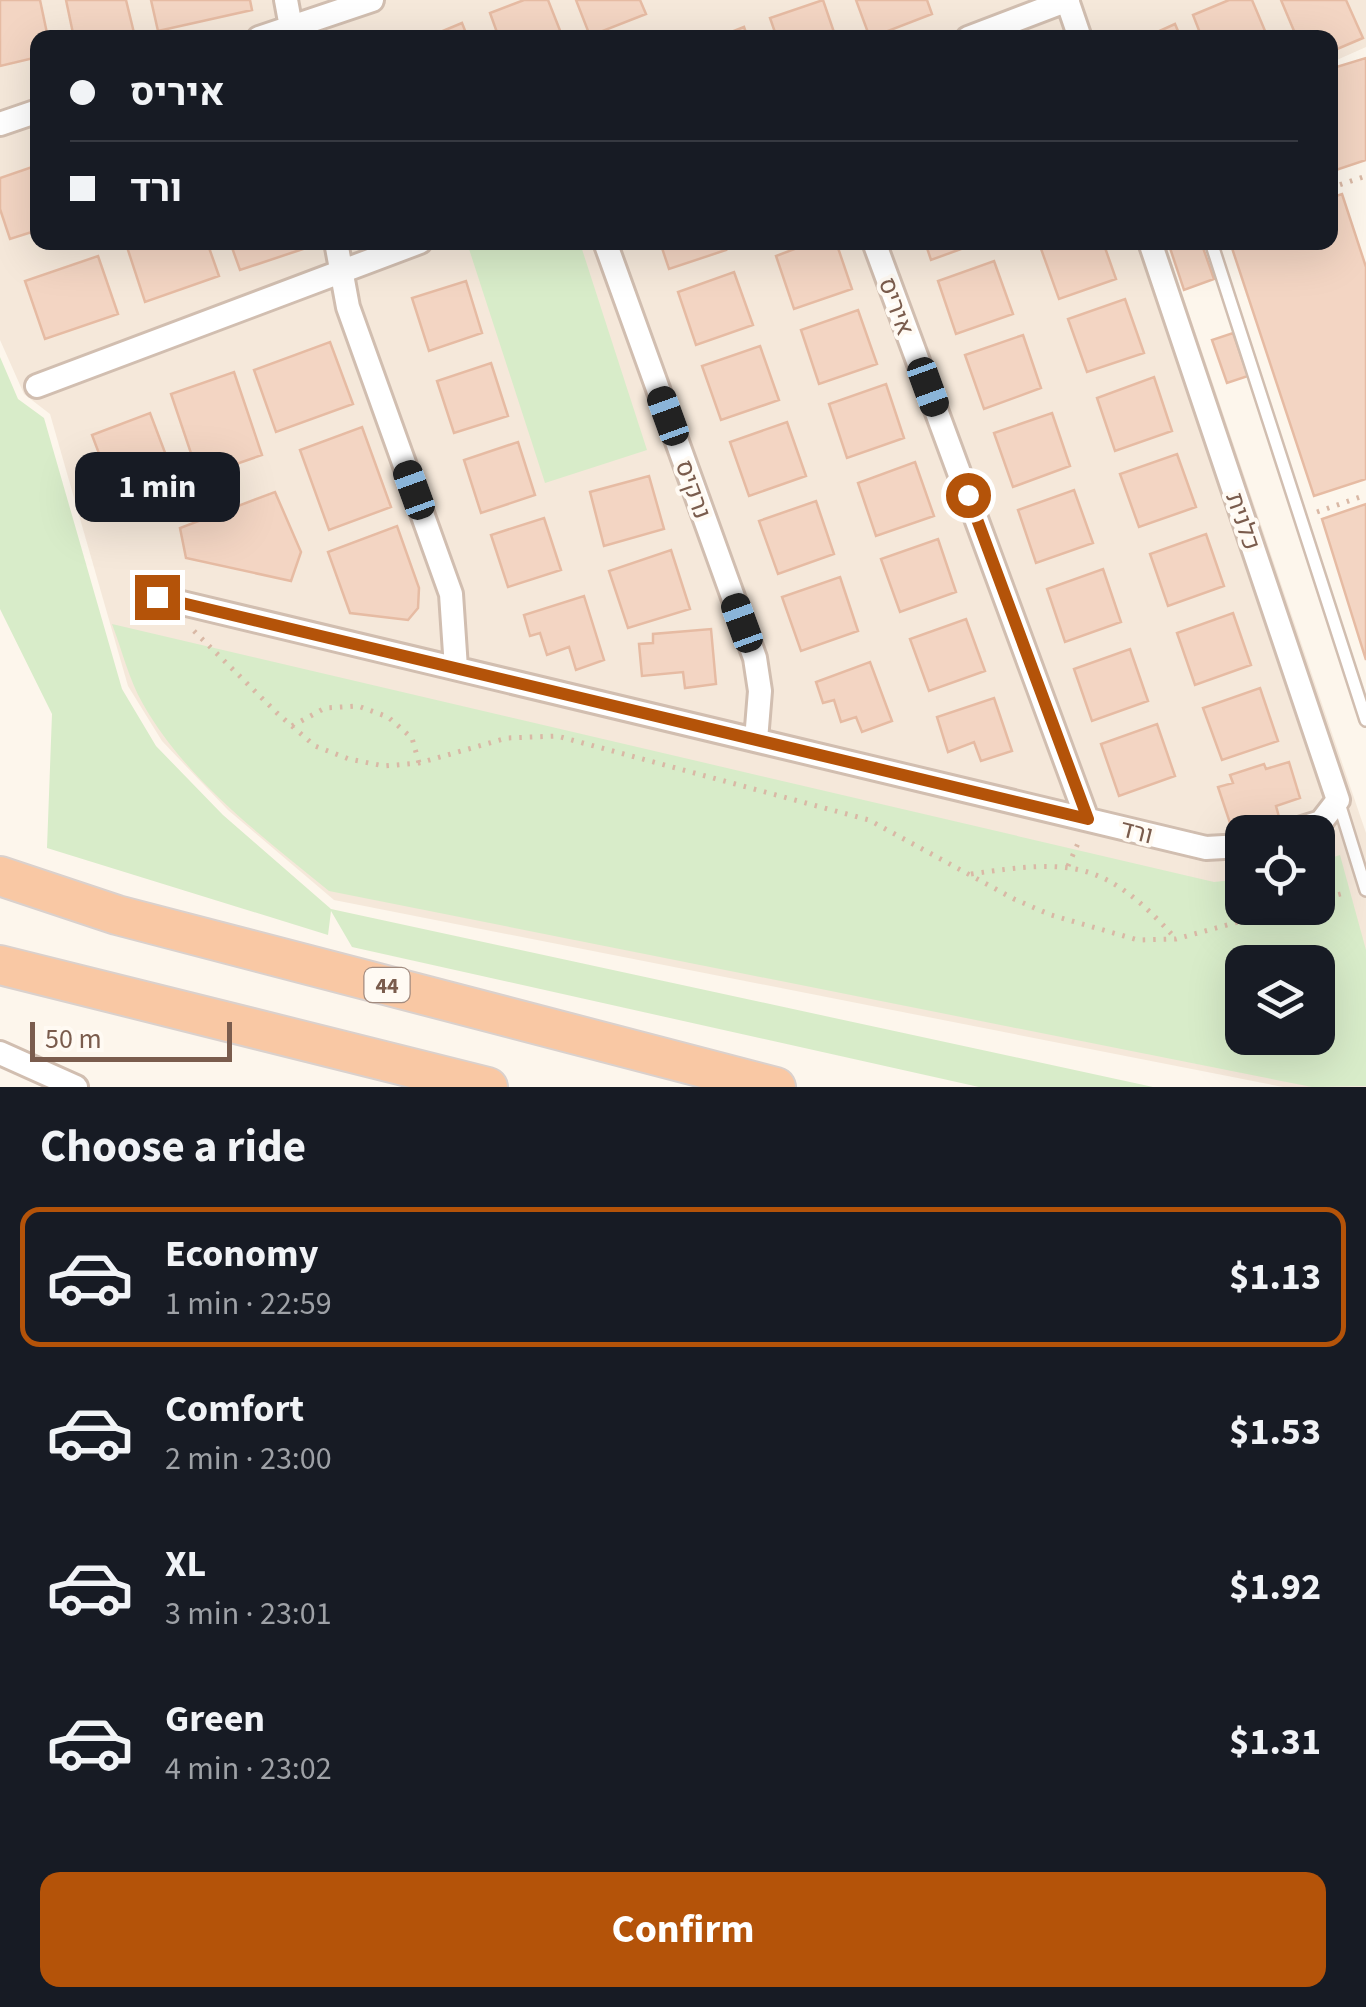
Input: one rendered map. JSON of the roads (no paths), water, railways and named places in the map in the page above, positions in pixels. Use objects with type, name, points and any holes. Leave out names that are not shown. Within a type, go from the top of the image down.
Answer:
[{"type":"highway","name":"44","points":[[0,876],[117,914],[776,1087]]},
{"type":"highway","points":[[0,964],[488,1087]]},
{"type":"street","points":[[286,0],[292,30]]},
{"type":"street","points":[[295,30],[321,9],[372,0]]},
{"type":"street","points":[[989,30],[1068,0],[1077,30]]},
{"type":"street","points":[[0,124],[30,114]]},
{"type":"street","points":[[337,250],[348,307],[451,594],[456,668]]},
{"type":"street","points":[[37,386],[399,250]]},
{"type":"street","name":"נרקיס","points":[[608,250],[754,658],[760,691],[756,740]]},
{"type":"street","name":"איריס","points":[[877,250],[1088,819]]},
{"type":"street","name":"כלנית","points":[[1153,250],[1338,800]]},
{"type":"street","name":"ורד","points":[[164,599],[1206,848],[1225,847]]},
{"type":"street","points":[[1326,815],[1338,800]]},
{"type":"street","points":[[0,1053],[76,1087]]},
{"type":"lane","points":[[1214,250],[1366,720]]},
{"type":"lane","points":[[1338,800],[1366,888]]}]
